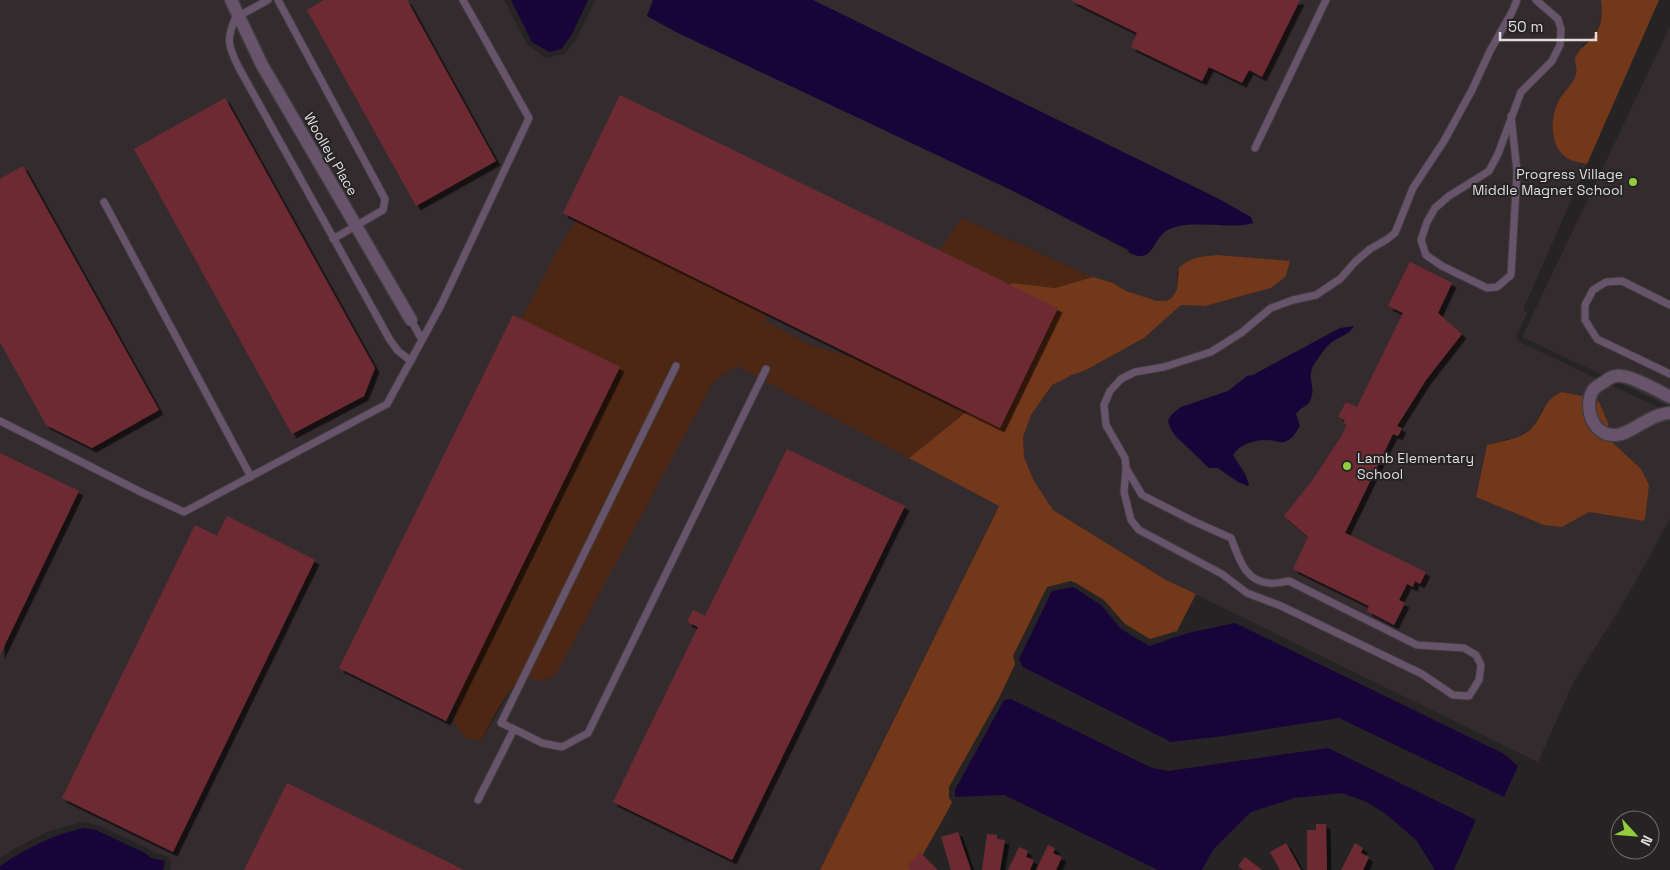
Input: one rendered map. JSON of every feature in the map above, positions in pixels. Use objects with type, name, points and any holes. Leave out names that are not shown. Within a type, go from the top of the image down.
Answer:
[{"type":"street","name":"Woolley Place","points":[[231,0],[262,65],[411,320]]},
{"type":"street","points":[[1670,398],[1654,388],[1622,375],[1610,377],[1593,390],[1590,399],[1591,421],[1601,432],[1615,436],[1661,414],[1670,413]]},
{"type":"lane","points":[[268,0],[238,15],[230,28],[228,47],[390,340],[398,351],[411,361]]},
{"type":"lane","points":[[278,0],[385,199],[383,210],[334,238]]},
{"type":"lane","points":[[0,421],[184,512],[387,404],[441,305],[529,118],[463,0]]},
{"type":"lane","points":[[1255,148],[1326,0]]},
{"type":"lane","points":[[1126,468],[1142,495],[1231,538],[1244,568],[1252,578],[1269,584],[1289,581],[1417,645],[1464,648],[1476,656],[1482,665],[1479,680],[1469,696],[1453,694],[1422,674],[1281,606],[1247,592],[1222,574],[1139,530],[1131,520],[1124,492],[1125,458],[1106,425],[1104,405],[1110,391],[1121,379],[1135,372],[1164,367],[1211,352],[1241,333],[1272,308],[1293,300],[1316,295],[1340,279],[1355,262],[1395,232],[1413,188],[1444,141],[1517,0]]},
{"type":"lane","points":[[1511,116],[1517,171],[1511,275],[1497,287],[1487,288],[1442,266],[1426,255],[1421,240],[1426,222],[1435,208],[1449,196],[1489,171],[1498,154],[1511,116],[1521,92],[1552,61],[1560,46],[1561,29],[1558,19],[1536,0]]},
{"type":"lane","points":[[104,202],[251,477]]},
{"type":"lane","points":[[1670,305],[1622,281],[1606,282],[1593,290],[1585,305],[1585,320],[1597,338],[1670,374]]},
{"type":"lane","points":[[411,320],[422,340]]},
{"type":"lane","points":[[676,366],[501,723],[542,743],[562,747],[588,733],[766,368]]},
{"type":"lane","points":[[478,800],[514,729]]},
{"type":"shaded area","points":[[0,0],[223,0],[255,68],[408,329],[421,324],[268,62],[239,0],[504,0],[527,44],[545,58],[565,54],[577,38],[595,0],[653,0],[647,16],[676,32],[1009,189],[1129,251],[1147,255],[1164,231],[1184,224],[1240,226],[1253,222],[1219,199],[813,0],[1601,0],[1603,13],[1598,29],[1591,39],[1582,45],[1577,73],[1571,85],[1560,99],[1554,115],[1553,136],[1563,155],[1574,161],[1587,164],[1523,310],[1527,313],[1516,338],[1520,342],[1670,413],[1670,519],[1624,602],[1573,683],[1538,762],[1166,580],[1053,510],[1034,481],[1024,457],[1023,437],[1031,415],[1052,385],[1068,376],[1086,370],[1144,338],[1181,305],[1205,306],[1271,288],[1286,276],[1290,262],[1218,255],[1177,272],[1177,289],[1172,298],[1166,301],[1157,301],[1125,291],[1113,283],[1092,277],[962,218],[876,365],[811,345],[765,321],[769,301],[509,586],[456,703],[481,741],[511,690],[522,678],[529,677],[713,382],[737,366],[999,505],[820,870],[170,870],[171,862],[167,856],[154,853],[98,825],[82,822],[47,832],[0,858]],"holes":[[[1340,328],[1332,342],[1315,361],[1310,371],[1309,378],[1312,384],[1309,404],[1299,409],[1295,414],[1299,420],[1291,437],[1284,442],[1262,440],[1246,444],[1237,449],[1233,455],[1245,474],[1238,482],[1218,468],[1209,468],[1185,444],[1176,438],[1209,398],[1228,391],[1248,376]],[[1543,408],[1608,423],[1611,441],[1641,469],[1649,485],[1644,521],[1589,512],[1562,527],[1476,497],[1487,445],[1517,437],[1532,428]]]},
{"type":"shaded area","points":[[511,0],[588,0],[571,36],[561,49],[549,52],[532,42]]},
{"type":"shaded area","points":[[653,0],[813,0],[1219,199],[1251,217],[1253,223],[1243,225],[1182,225],[1165,232],[1144,256],[1137,256],[1128,252],[1129,250],[1009,189],[676,32],[647,16]]},
{"type":"shaded area","points":[[1601,0],[1659,0],[1587,164],[1570,160],[1562,154],[1553,135],[1553,120],[1559,100],[1575,78],[1576,56],[1595,35],[1600,26],[1602,16]]},
{"type":"shaded area","name":"Progress Village Middle Magnet School","points":[[1670,27],[1670,407],[1522,337]]},
{"type":"shaded area","points":[[611,166],[769,301],[765,321],[811,345],[876,365],[908,295],[962,218],[1092,277],[1055,288],[1011,283],[980,401],[909,458],[737,366],[713,382],[555,676],[539,681],[526,677],[518,682],[500,706],[481,741],[466,738],[455,724],[456,703],[509,586],[450,455],[559,248]]},
{"type":"shaded area","points":[[1218,255],[1290,261],[1286,276],[1271,288],[1205,306],[1181,305],[1144,338],[1086,370],[1052,385],[1031,415],[1023,437],[1024,457],[1034,481],[1053,510],[1166,580],[1196,594],[1177,631],[1150,639],[1125,624],[1104,600],[1076,583],[1071,581],[1047,587],[1013,656],[1015,664],[1000,696],[949,787],[949,798],[952,802],[914,870],[820,870],[999,506],[909,458],[980,401],[1011,283],[1055,288],[1093,277],[1113,283],[1126,291],[1157,301],[1166,301],[1172,298],[1177,289],[1179,268],[1183,264],[1192,259]]},
{"type":"shaded area","points":[[1354,326],[1328,346],[1313,367],[1311,372],[1312,395],[1309,403],[1296,414],[1300,426],[1293,436],[1289,440],[1282,442],[1272,440],[1255,441],[1240,447],[1233,455],[1245,474],[1248,486],[1238,482],[1218,468],[1209,468],[1171,430],[1168,421],[1172,414],[1181,407],[1228,391],[1247,376],[1253,375],[1340,328]]},
{"type":"shaded area","points":[[1562,392],[1591,398],[1599,402],[1608,423],[1611,441],[1641,469],[1649,485],[1644,521],[1589,512],[1562,527],[1544,525],[1476,497],[1487,445],[1511,439],[1528,432],[1552,398]]},
{"type":"shaded area","points":[[1073,587],[1101,605],[1121,629],[1149,646],[1188,633],[1235,623],[1504,754],[1518,766],[1504,797],[1339,718],[1224,736],[1171,742],[1023,667],[1019,659],[1052,591]]},
{"type":"shaded area","points":[[1011,699],[1152,768],[1168,771],[1328,748],[1476,820],[1454,870],[1435,870],[1416,840],[1386,814],[1367,802],[1342,793],[1295,798],[1251,812],[1213,850],[1202,870],[1158,870],[1004,795],[955,797],[955,790],[1004,700]]},
{"type":"shaded area","points":[[83,828],[96,830],[145,853],[151,858],[165,861],[163,870],[0,870],[0,866],[20,853],[50,838]]},
{"type":"building","points":[[324,0],[407,0],[496,161],[416,206],[307,10]]},
{"type":"building","points":[[1070,0],[1300,0],[1262,77],[1249,70],[1242,83],[1209,67],[1202,81],[1131,47],[1137,33]]},
{"type":"building","points":[[620,95],[1058,308],[1000,428],[563,213]]},
{"type":"building","points":[[225,98],[375,368],[364,396],[292,434],[134,149]]},
{"type":"building","points":[[23,166],[159,410],[92,448],[46,425],[0,342],[0,179]]},
{"type":"building","points":[[1410,262],[1452,283],[1438,313],[1462,334],[1426,380],[1397,426],[1402,428],[1398,436],[1393,434],[1345,533],[1426,572],[1420,584],[1415,581],[1413,587],[1407,584],[1399,600],[1405,603],[1394,625],[1367,611],[1369,606],[1293,569],[1308,537],[1284,516],[1314,478],[1342,435],[1347,425],[1343,423],[1345,420],[1338,417],[1346,402],[1357,407],[1403,313],[1388,306]]},
{"type":"building","points":[[513,315],[620,367],[446,721],[339,668]]},
{"type":"building","points":[[787,449],[905,506],[732,860],[613,802],[698,627],[687,622],[693,610],[705,616]]},
{"type":"building","points":[[0,453],[79,491],[0,655]]},
{"type":"building","points":[[227,516],[315,560],[173,852],[62,798],[195,525],[217,536]]},
{"type":"building","points":[[287,783],[464,870],[244,870]]},
{"type":"building","points":[[1316,824],[1326,824],[1327,870],[1307,870],[1307,830],[1316,830]]},
{"type":"building","points":[[958,832],[971,870],[951,870],[941,837]]},
{"type":"building","points":[[987,834],[997,835],[997,839],[1005,840],[1000,870],[982,870]]},
{"type":"building","points":[[1286,843],[1301,870],[1280,870],[1270,852]]},
{"type":"building","points":[[1355,843],[1363,848],[1361,853],[1369,857],[1363,870],[1341,870]]},
{"type":"building","points":[[1048,845],[1055,848],[1053,853],[1062,857],[1056,870],[1036,870]]},
{"type":"building","points":[[1019,847],[1028,851],[1026,857],[1034,860],[1030,870],[1008,870]]},
{"type":"building","points":[[920,852],[938,870],[910,870],[907,866]]},
{"type":"building","points":[[1245,857],[1262,870],[1243,870],[1238,866]]},
{"type":"place","name":"Progress Village Middle Magnet School","points":[[1633,182]]},
{"type":"place","name":"Lamb Elementary School","points":[[1347,466]]}]
